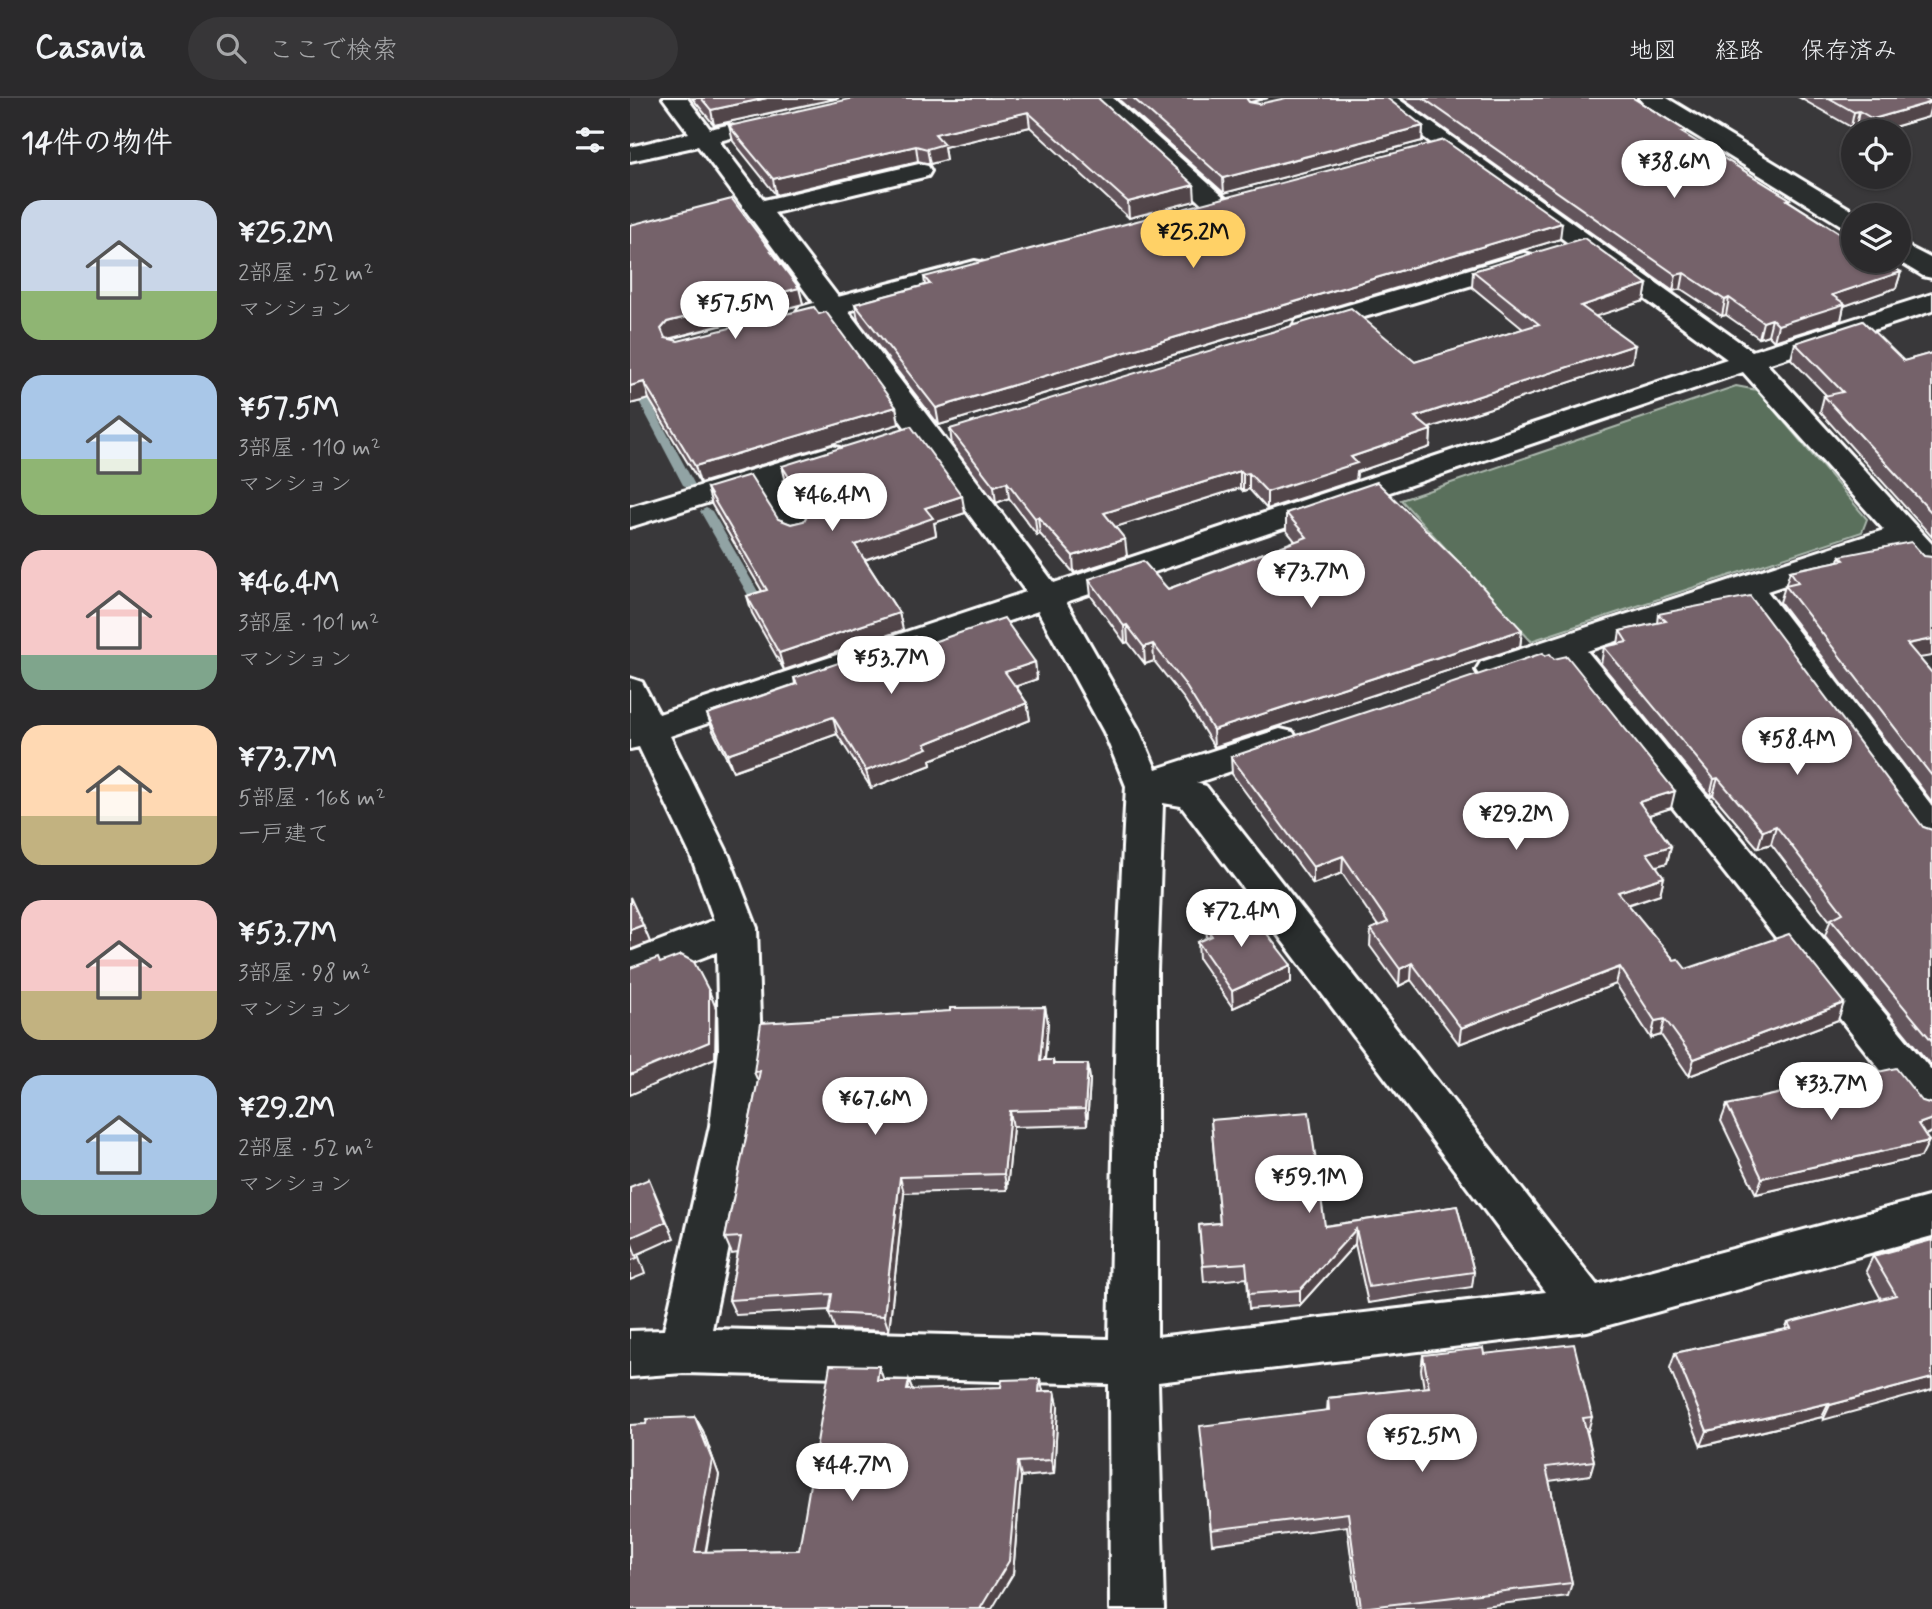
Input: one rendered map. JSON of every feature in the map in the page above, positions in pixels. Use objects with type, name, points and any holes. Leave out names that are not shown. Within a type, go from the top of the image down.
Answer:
[{"type":"street","points":[[675,98],[705,136],[747,205],[832,307],[1047,597],[1122,732],[1145,786],[1137,971],[1133,1362],[1137,1609]]},
{"type":"street","points":[[1099,98],[1218,205]]},
{"type":"street","points":[[1382,98],[1586,242],[1748,361],[1932,564]]},
{"type":"street","points":[[1651,98],[1841,215]]},
{"type":"street","points":[[630,154],[746,128]]},
{"type":"street","points":[[1420,151],[1447,144]]},
{"type":"street","points":[[747,205],[919,171]]},
{"type":"street","points":[[1191,212],[1245,198]]},
{"type":"street","points":[[1279,335],[1586,242]]},
{"type":"street","points":[[1911,257],[1932,270]]},
{"type":"street","points":[[782,320],[1005,261]]},
{"type":"street","points":[[639,734],[1748,361],[1932,302]]},
{"type":"street","points":[[630,517],[856,448]]},
{"type":"street","points":[[763,476],[796,528]]},
{"type":"street","points":[[1460,681],[1905,534]]},
{"type":"street","points":[[1746,586],[1932,833]]},
{"type":"street","points":[[1564,646],[1932,1103]]},
{"type":"street","points":[[630,691],[639,734],[710,856],[737,928],[740,1050],[732,1126],[683,1351]]},
{"type":"street","points":[[1145,786],[1316,729]]},
{"type":"street","points":[[1145,786],[1193,795],[1587,1309]]},
{"type":"street","points":[[630,969],[737,928]]},
{"type":"street","points":[[630,1354],[683,1351],[1133,1362],[1587,1309],[1932,1216]]},
{"type":"green space","points":[[1736,386],[1757,390],[1867,519],[1862,532],[1531,641],[1401,500]]},
{"type":"building","points":[[701,98],[767,98],[711,110]]},
{"type":"building","points":[[854,98],[1098,98],[1194,185],[1128,202],[1028,112],[935,134],[944,144],[927,149],[916,146],[773,179],[729,126]]},
{"type":"building","points":[[1133,98],[1246,98],[1249,102],[1259,104],[1286,98],[1387,98],[1423,126],[1223,178]]},
{"type":"building","points":[[1423,98],[1633,98],[1686,131],[1681,132],[1790,199],[1787,200],[1841,234],[1841,273],[1898,273],[1832,295],[1845,304],[1778,325],[1772,319],[1763,322],[1729,298],[1725,300],[1684,273],[1676,275]]},
{"type":"building","points":[[1829,98],[1923,98],[1932,102],[1873,119],[1859,111],[1854,112]]},
{"type":"building","points":[[1444,140],[1562,223],[936,408],[855,304],[930,284],[924,277]]},
{"type":"building","points":[[732,199],[799,288],[667,322],[661,329],[665,338],[678,341],[814,307],[819,314],[826,312],[896,407],[695,466],[644,382],[630,386],[630,225]]},
{"type":"building","points":[[1584,238],[1647,284],[1581,306],[1635,345],[1415,417],[1431,430],[1351,457],[1357,463],[1267,492],[1249,473],[1243,474],[1240,471],[1104,513],[1125,539],[1073,556],[1038,517],[1035,518],[1007,482],[994,486],[950,429],[1351,308],[1415,362],[1539,324],[1473,271]]},
{"type":"building","points":[[1863,321],[1904,361],[1932,353],[1932,513],[1824,396],[1843,392],[1795,343]]},
{"type":"building","points":[[911,426],[962,496],[925,508],[933,518],[855,545],[899,613],[779,653],[747,596],[767,590],[707,488],[750,475],[778,519],[791,524],[804,521],[810,510],[782,466]]},
{"type":"building","points":[[1377,482],[1467,570],[1522,630],[1213,730],[1184,683],[1153,644],[1144,647],[1127,625],[1124,626],[1089,579],[1143,561],[1168,589],[1307,537],[1286,513]]},
{"type":"building","points":[[1911,542],[1924,556],[1932,557],[1932,639],[1907,644],[1932,673],[1932,776],[1785,585],[1798,582],[1790,571],[1844,560],[1840,556]]},
{"type":"building","points":[[1750,596],[1923,827],[1932,830],[1932,1041],[1831,919],[1843,913],[1776,826],[1763,831],[1718,778],[1714,779],[1604,647],[1627,642],[1620,631],[1666,621],[1658,614]]},
{"type":"building","points":[[1004,618],[1035,662],[1005,672],[1027,703],[925,744],[928,748],[866,771],[833,717],[727,754],[707,714],[797,684],[794,678],[915,637],[921,646]]},
{"type":"building","points":[[1543,653],[1545,656],[1550,654],[1554,659],[1567,656],[1675,791],[1639,802],[1671,846],[1647,853],[1664,877],[1618,892],[1674,960],[1678,959],[1686,969],[1789,934],[1844,1003],[1694,1059],[1665,1019],[1655,1021],[1620,967],[1461,1028],[1412,963],[1400,969],[1371,929],[1388,922],[1343,856],[1313,867],[1231,757]]},
{"type":"building","points":[[630,897],[643,925],[630,930]]},
{"type":"building","points":[[1230,904],[1261,926],[1291,965],[1232,991],[1198,942],[1212,936],[1206,927]]},
{"type":"building","points":[[681,955],[694,962],[709,991],[709,1042],[630,1075],[630,968],[658,958],[660,963]]},
{"type":"building","points":[[1045,1007],[1040,1060],[1053,1060],[1053,1064],[1088,1064],[1085,1109],[1010,1111],[1004,1174],[900,1177],[884,1316],[829,1313],[832,1294],[729,1300],[741,1237],[725,1238],[760,1071],[754,1072],[761,1023],[950,1011],[950,1008]]},
{"type":"building","points":[[1896,1068],[1922,1101],[1932,1104],[1932,1119],[1918,1124],[1929,1141],[1762,1178],[1727,1105]]},
{"type":"building","points":[[1309,1112],[1325,1226],[1457,1206],[1474,1272],[1369,1287],[1356,1229],[1300,1290],[1249,1294],[1246,1263],[1203,1266],[1199,1225],[1220,1223],[1211,1120]]},
{"type":"building","points":[[649,1179],[666,1222],[630,1238],[630,1187]]},
{"type":"building","points":[[630,1239],[637,1258],[630,1261]]},
{"type":"building","points":[[1932,1240],[1932,1378],[1830,1405],[1829,1403],[1707,1431],[1675,1353],[1791,1328],[1788,1323],[1896,1295],[1873,1256]]},
{"type":"building","points":[[1574,1344],[1592,1417],[1583,1418],[1594,1461],[1546,1467],[1572,1583],[1361,1608],[1348,1513],[1211,1530],[1200,1426],[1329,1410],[1328,1398],[1429,1387],[1423,1355],[1483,1348],[1484,1354]]},
{"type":"building","points":[[830,1365],[879,1366],[877,1380],[909,1380],[907,1390],[1001,1387],[1002,1380],[1040,1379],[1039,1392],[1055,1391],[1051,1460],[1018,1462],[1009,1561],[980,1609],[630,1609],[630,1425],[646,1424],[647,1419],[695,1417],[712,1460],[695,1552],[799,1550]]},
{"type":"waterway","points":[[630,374],[689,485]]},
{"type":"waterway","points":[[706,511],[758,602]]}]
